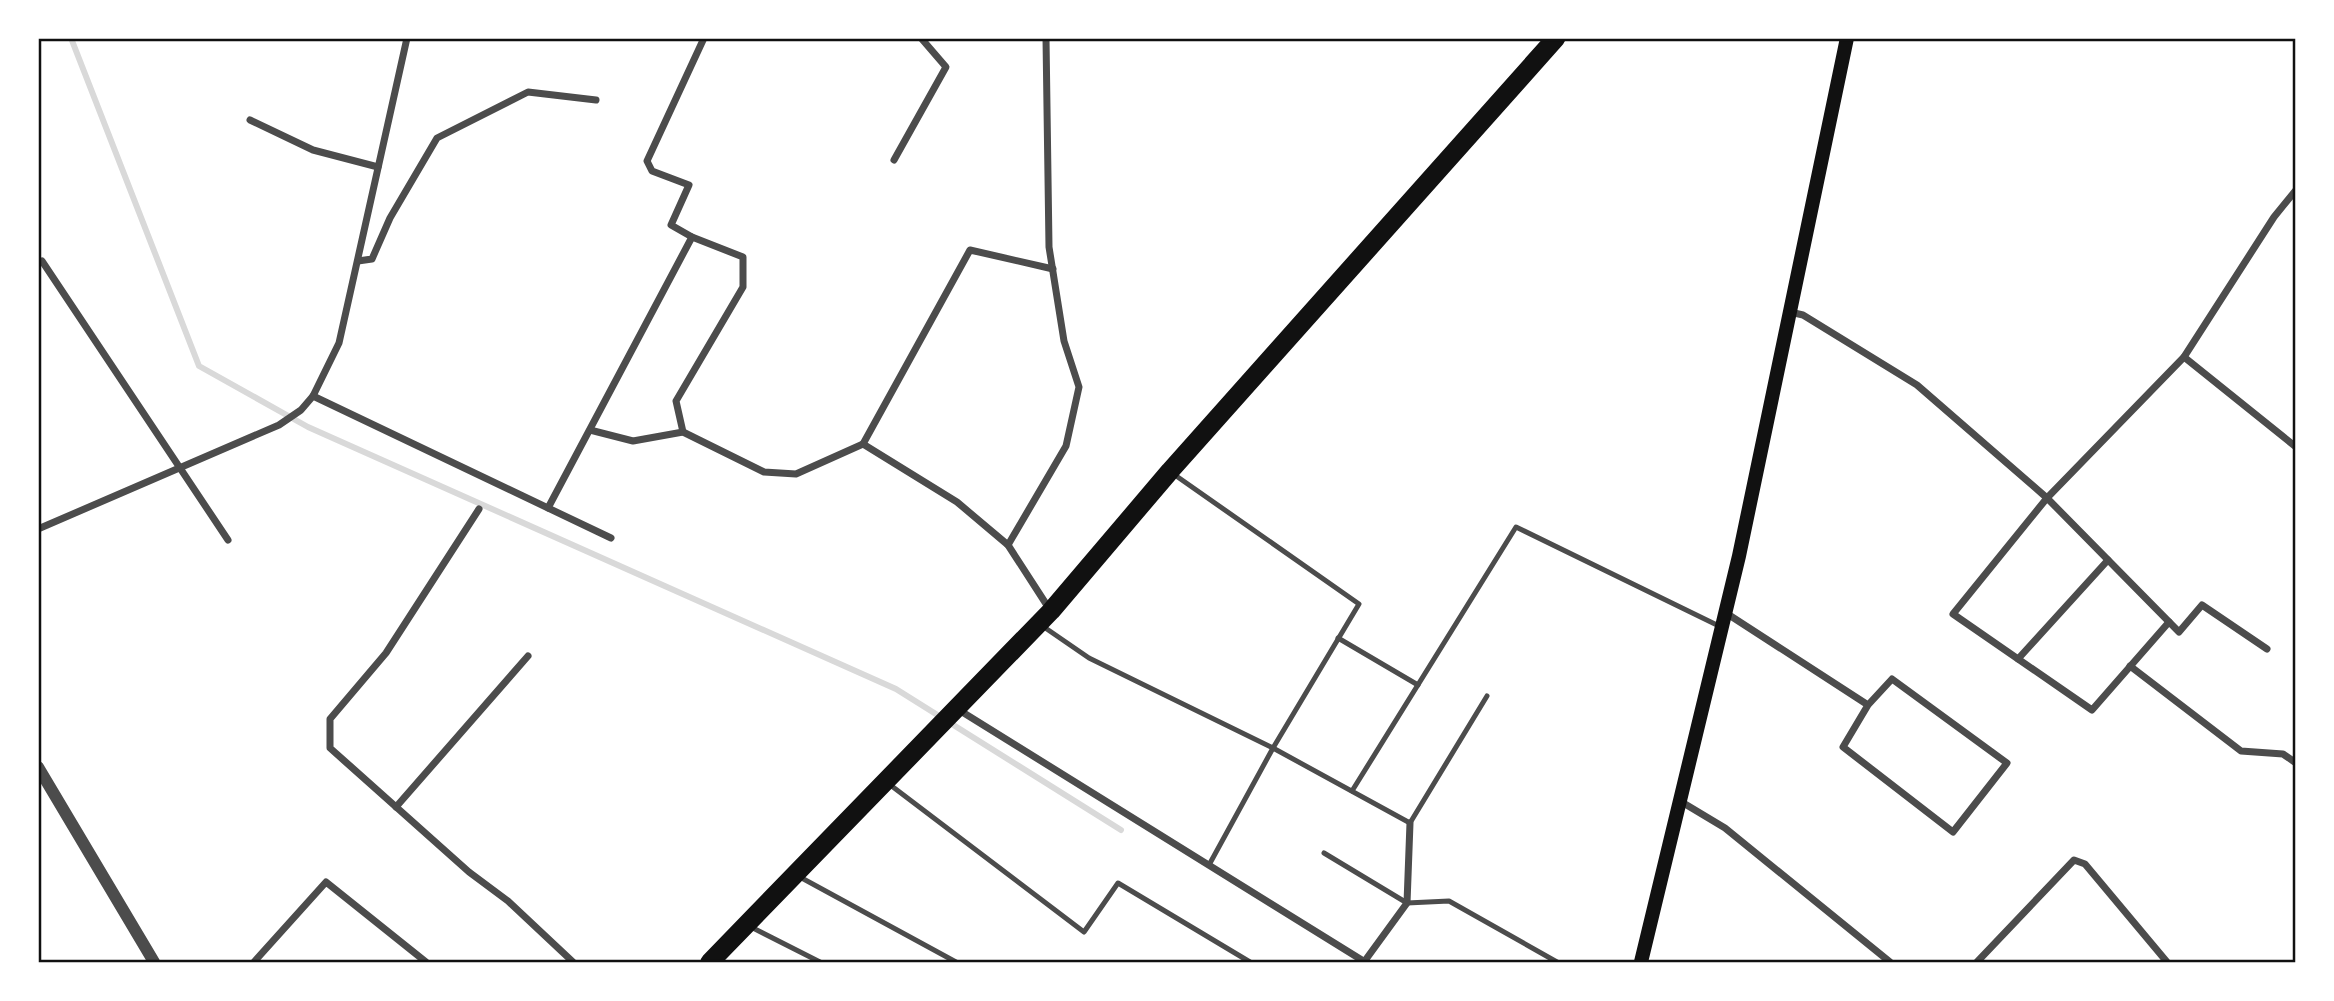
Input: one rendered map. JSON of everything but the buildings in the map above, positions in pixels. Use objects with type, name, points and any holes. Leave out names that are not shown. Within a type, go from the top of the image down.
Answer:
[{"type":"highway","points":[[710,962],[1044,617],[1170,471],[1556,38]]},
{"type":"main road","points":[[1640,962],[1726,612],[1847,38]]},
{"type":"street","points":[[38,529],[279,425],[301,410],[313,396],[340,343],[407,38]]},
{"type":"street","points":[[683,432],[676,401],[743,287],[743,257],[692,237],[671,225],[689,185],[652,171],[647,161],[704,38]]},
{"type":"street","points":[[894,160],[946,67],[921,38]]},
{"type":"street","points":[[1008,545],[1066,446],[1079,387],[1064,341],[1049,247],[1046,38]]},
{"type":"street","points":[[359,261],[372,259],[390,218],[437,138],[528,92],[596,100]]},
{"type":"street","points":[[250,120],[313,150],[379,167]]},
{"type":"street","points":[[2169,622],[2092,710],[1953,614],[2047,498],[2184,357],[2274,217],[2295,190]]},
{"type":"street","points":[[548,508],[692,237]]},
{"type":"street","points":[[590,430],[633,441],[683,432],[764,472],[796,474],[863,444],[970,250],[1053,269]]},
{"type":"street","points":[[42,261],[228,540]]},
{"type":"street","points":[[1790,312],[1803,315],[1917,385],[2047,498],[2179,632],[2202,605],[2267,649]]},
{"type":"street","points":[[2184,357],[2295,447]]},
{"type":"street","points":[[313,396],[611,538]]},
{"type":"street","points":[[863,444],[957,502],[1008,545],[1044,617]]},
{"type":"street","points":[[479,509],[386,653],[330,719],[330,748],[469,872],[508,901],[573,962]]},
{"type":"street","points":[[2018,659],[2108,560]]},
{"type":"street","points":[[1726,612],[1868,705]]},
{"type":"street","points":[[396,807],[528,656]]},
{"type":"street","points":[[2130,666],[2241,751],[2283,754],[2295,763]]},
{"type":"street","points":[[1892,679],[2007,763],[1953,832],[1843,747],[1868,705],[1892,679]]},
{"type":"street","points":[[955,710],[1365,962],[1407,903],[1410,823]]},
{"type":"street","points":[[38,767],[154,962]]},
{"type":"street","points":[[1680,801],[1725,828],[1890,962]]},
{"type":"street","points":[[1977,962],[2074,860],[2085,864],[2167,962]]},
{"type":"street","points":[[254,962],[326,882],[426,962]]},
{"type":"lane","points":[[1170,471],[1359,604],[1273,748],[1209,865]]},
{"type":"lane","points":[[1352,792],[1516,527],[1722,628]]},
{"type":"lane","points":[[1044,617],[1089,658],[1273,748],[1410,823],[1487,696]]},
{"type":"lane","points":[[1338,638],[1418,685]]},
{"type":"lane","points":[[885,781],[1084,932],[1118,883],[1250,962]]},
{"type":"lane","points":[[1324,853],[1407,903],[1449,901],[1557,962]]},
{"type":"lane","points":[[795,874],[956,962]]},
{"type":"lane","points":[[746,925],[820,962]]},
{"type":"waterway","points":[[71,38],[199,366],[308,427],[896,689],[1121,830]]}]
